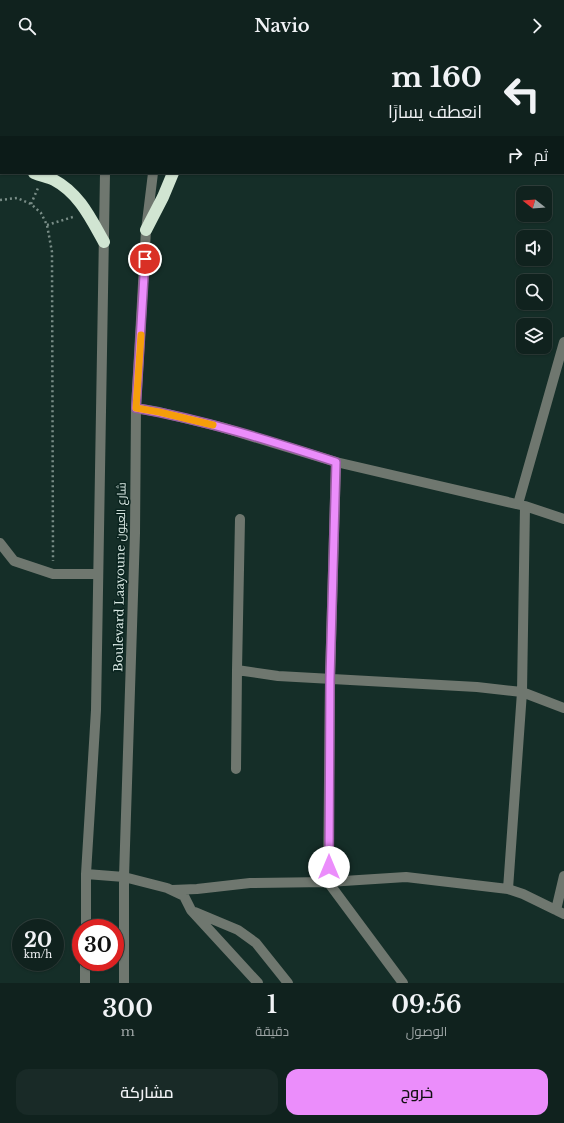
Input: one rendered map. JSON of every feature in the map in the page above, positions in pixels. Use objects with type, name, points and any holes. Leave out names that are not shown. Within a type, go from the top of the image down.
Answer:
[{"type":"highway","points":[[37,174],[53,180],[66,188],[76,197],[104,242]]},
{"type":"highway","points":[[146,230],[163,197],[173,174]]},
{"type":"street","name":"Boulevard Laayoune شارع العيون","points":[[86,919],[86,874],[96,710],[104,317],[105,174]]},
{"type":"street","name":"Boulevard Laayoune شارع العيون","points":[[124,983],[124,877],[134,564],[136,408],[146,230],[153,174]]},
{"type":"street","points":[[508,889],[522,692],[522,505],[564,342]]},
{"type":"street","points":[[136,408],[221,427],[336,462],[522,505],[564,519]]},
{"type":"street","points":[[336,462],[330,679],[328,882],[404,983]]},
{"type":"street","points":[[236,769],[240,519]]},
{"type":"street","points":[[0,543],[14,561],[53,574],[98,574]]},
{"type":"street","points":[[237,670],[278,676],[477,687],[522,692],[564,708]]},
{"type":"street","points":[[86,874],[124,877],[167,888],[184,896],[191,910],[258,983]]},
{"type":"street","points":[[172,890],[197,889],[250,883],[328,882],[406,877],[508,889],[523,894],[560,912],[564,876]]},
{"type":"street","points":[[191,910],[238,930],[256,944],[288,983]]},
{"type":"street","points":[[85,983],[86,971]]},
{"type":"path","points":[[0,200],[17,198],[31,204],[41,213],[47,225],[52,252],[53,574]]},
{"type":"path","points":[[47,225],[87,213]]},
{"type":"slow traffic","points":[[141,335],[136,408],[213,425]]},
{"type":"route","points":[[145,259],[136,408],[221,427],[336,462],[330,679],[329,867]]}]
